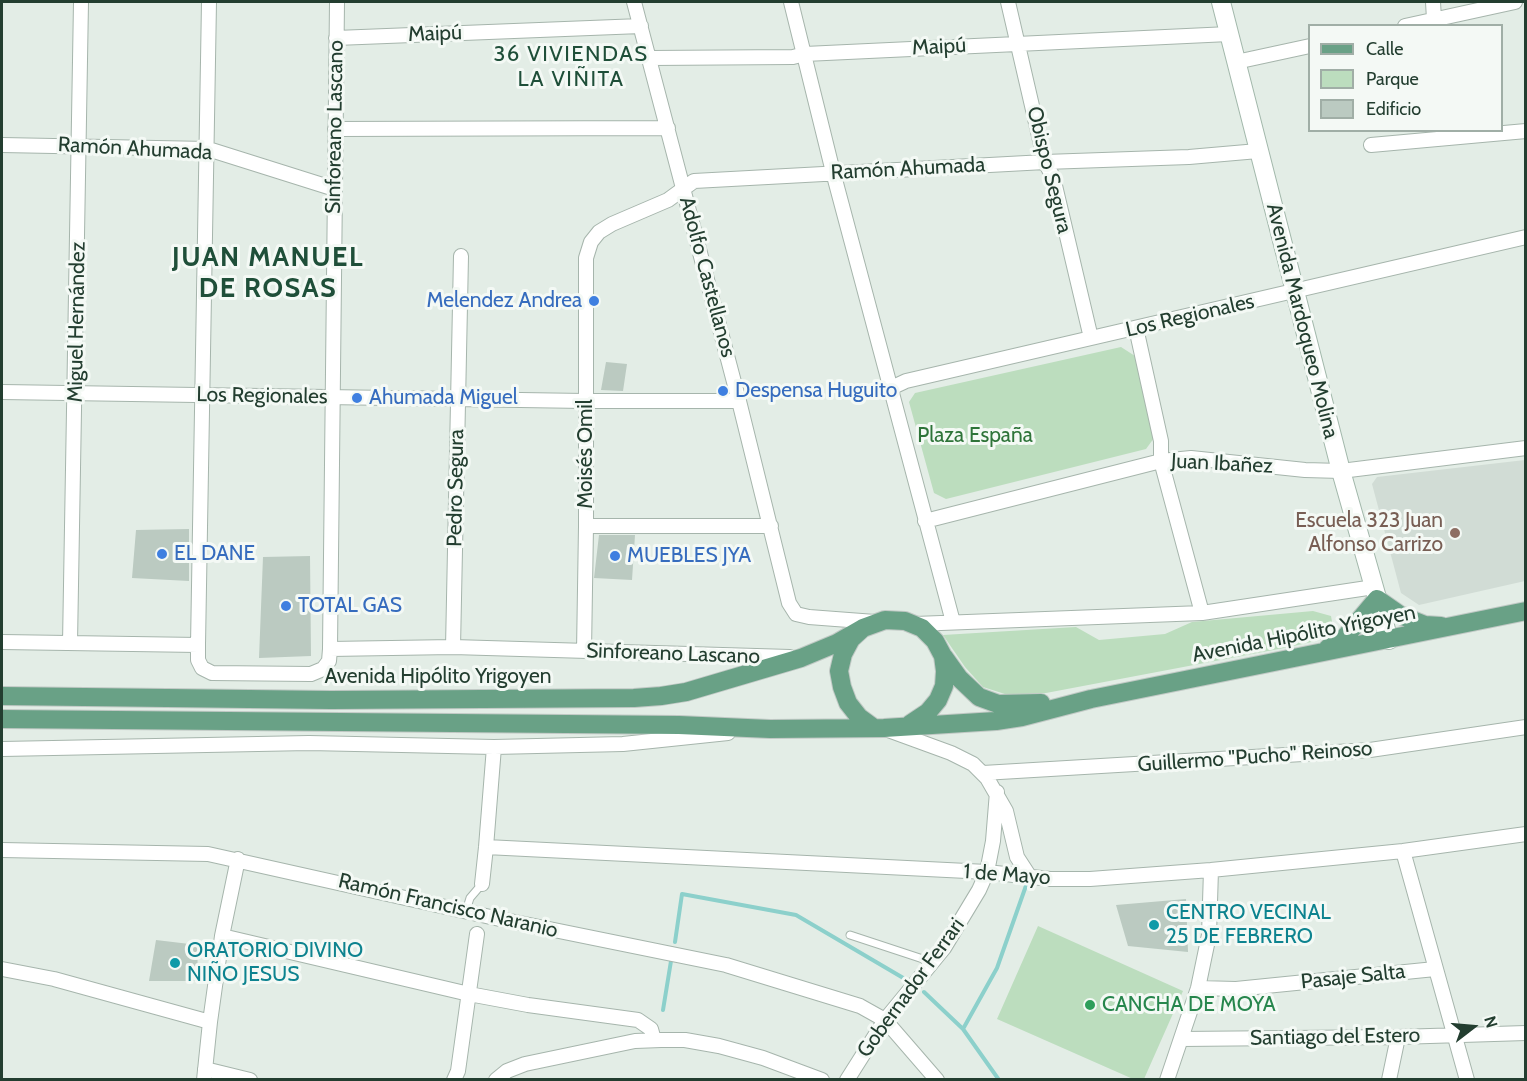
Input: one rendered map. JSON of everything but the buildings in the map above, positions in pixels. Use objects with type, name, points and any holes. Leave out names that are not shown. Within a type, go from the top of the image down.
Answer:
[{"type":"main road","points":[[1322,652],[1346,636],[1376,593],[1400,615],[1425,625],[1452,627]]},
{"type":"main road","name":"Avenida Hipólito Yrigoyen","points":[[908,725],[1005,720],[1090,699],[1526,611]]},
{"type":"main road","points":[[2,719],[679,725],[770,729],[879,728],[908,725],[928,712],[938,700],[944,686],[945,671],[943,656],[935,640],[915,624],[895,619],[869,625],[851,639],[843,654],[839,671],[848,703],[859,717],[879,728]]},
{"type":"main road","name":"Avenida Hipólito Yrigoyen","points":[[2,696],[331,700],[634,698],[686,692],[801,658],[837,643],[869,625]]},
{"type":"main road","name":"Avenida Hipólito Yrigoyen","points":[[943,656],[959,678],[979,697],[998,704],[1020,705],[1090,699]]},
{"type":"street","name":"Miguel Hernández","points":[[70,643],[81,2]]},
{"type":"street","points":[[209,2],[198,660],[202,668],[212,673],[311,674],[323,669],[329,661],[330,649]]},
{"type":"street","name":"Sinforeano Lascano","points":[[337,2],[330,649],[453,647],[801,658]]},
{"type":"street","name":"Adolfo Castellanos","points":[[634,2],[739,401],[789,603],[796,614],[869,625]]},
{"type":"street","points":[[791,2],[833,172],[953,622]]},
{"type":"street","name":"Obispo Segura","points":[[1008,2],[1045,162],[1053,177],[1091,339]]},
{"type":"street","name":"Avenida Mardoqueo Molina","points":[[1221,2],[1341,471],[1389,640]]},
{"type":"street","points":[[1433,2],[1434,19]]},
{"type":"street","points":[[1413,24],[1515,2]]},
{"type":"street","name":"Maipú","points":[[336,38],[641,26]]},
{"type":"street","name":"Maipú","points":[[650,58],[793,57],[805,54],[1229,34]]},
{"type":"street","points":[[1236,62],[1308,46]]},
{"type":"street","points":[[335,129],[668,128]]},
{"type":"street","points":[[1371,145],[1526,131]]},
{"type":"street","name":"Ramón Ahumada","points":[[2,145],[207,149],[334,189]]},
{"type":"street","name":"Ramón Ahumada","points":[[586,258],[591,242],[600,232],[612,224],[668,200],[694,181],[833,172],[1190,157],[1258,151]]},
{"type":"street","name":"Los Regionales","points":[[891,388],[906,381],[1526,237]]},
{"type":"street","name":"Pedro Segura","points":[[453,647],[461,256]]},
{"type":"street","name":"Moisés Omil","points":[[584,651],[586,258]]},
{"type":"street","points":[[1136,328],[1161,441],[1161,461],[1202,613]]},
{"type":"street","name":"Los Regionales","points":[[2,392],[585,401],[739,401]]},
{"type":"street","name":"Juan Ibañez","points":[[925,521],[1161,461],[1191,458],[1305,470],[1341,471],[1526,448]]},
{"type":"street","points":[[586,525],[771,526]]},
{"type":"street","points":[[915,624],[1202,613],[1376,593]]},
{"type":"street","points":[[2,642],[198,645]]},
{"type":"street","name":"Guillermo \"Pucho\" Reinoso","points":[[983,773],[1370,750],[1526,727]]},
{"type":"street","points":[[879,728],[951,753],[983,773],[997,792],[1006,811],[1017,858],[1030,877]]},
{"type":"street","points":[[2,749],[309,743],[494,747],[623,744],[770,729]]},
{"type":"street","points":[[482,884],[494,747]]},
{"type":"street","name":"Gobernador Ferrari","points":[[847,1080],[885,1020],[950,938],[979,890],[987,872],[993,841],[997,792]]},
{"type":"street","name":"1 de Mayo","points":[[486,847],[987,872],[1050,879],[1090,879],[1211,870],[1402,850],[1526,834]]},
{"type":"street","name":"Ramón Francisco Naranio","points":[[2,850],[208,854],[466,911],[726,964],[860,1006],[885,1020],[937,1080]]},
{"type":"street","points":[[1402,850],[1435,969],[1456,1034],[1467,1080]]},
{"type":"street","points":[[238,859],[222,936],[205,1074],[250,1080]]},
{"type":"street","points":[[1167,1080],[1198,988],[1209,935],[1211,870]]},
{"type":"street","points":[[454,1080],[458,1071],[477,934]]},
{"type":"street","points":[[222,936],[469,994],[528,1005],[638,1020],[651,1029],[654,1040]]},
{"type":"street","points":[[2,969],[54,979],[210,1022]]},
{"type":"street","name":"Pasaje Salta","points":[[1198,988],[1236,989],[1435,969]]},
{"type":"street","name":"Santiago del Estero","points":[[1181,1040],[1526,1033]]},
{"type":"street","points":[[1389,1080],[1398,1037]]},
{"type":"street","points":[[495,1080],[507,1071],[525,1064],[635,1041],[654,1040],[685,1040],[719,1046],[764,1058],[822,1080]]},
{"type":"lane","points":[[466,911],[470,898],[482,884]]},
{"type":"lane","points":[[850,935],[932,962]]},
{"type":"shaded area","name":"Escuela 323 Juan Alfonso Carrizo","points":[[1525,460],[1525,581],[1419,605],[1401,593],[1372,484],[1377,477]]},
{"type":"green space","name":"Plaza España","points":[[1121,347],[1135,356],[1154,438],[1146,449],[946,499],[934,493],[909,402],[915,393]]},
{"type":"green space","points":[[1313,611],[1331,616],[1333,627],[1320,640],[1046,693],[1008,695],[983,687],[965,667],[943,635],[1076,627],[1099,640],[1165,634],[1192,622]]},
{"type":"green space","name":"CANCHA DE MOYA","points":[[1038,926],[1183,991],[1144,1079],[1133,1079],[997,1019]]},
{"type":"waterway","points":[[963,1029],[997,968],[1028,880]]},
{"type":"waterway","points":[[675,942],[682,894],[796,915],[905,979]]},
{"type":"waterway","points":[[663,1010],[671,961]]},
{"type":"waterway","points":[[924,992],[963,1029],[999,1080]]},
{"type":"place","name":"Melendez Andrea","points":[[594,301]]},
{"type":"place","name":"Despensa Huguito","points":[[723,391]]},
{"type":"place","name":"Ahumada Miguel","points":[[357,398]]},
{"type":"place","name":"Escuela 323 Juan Alfonso Carrizo","points":[[1455,533]]},
{"type":"place","name":"EL DANE","points":[[162,554]]},
{"type":"place","name":"MUEBLES JYA","points":[[615,556]]},
{"type":"place","name":"TOTAL GAS","points":[[286,606]]},
{"type":"place","name":"CENTRO VECINAL 25 DE FEBRERO","points":[[1154,925]]},
{"type":"place","name":"ORATORIO DIVINO NIÑO JESUS","points":[[175,963]]},
{"type":"place","name":"CANCHA DE MOYA","points":[[1090,1005]]},
{"type":"district","name":"36 VIVIENDAS LA VIÑITA","points":[[571,68]]},
{"type":"district","name":"JUAN MANUEL DE ROSAS","points":[[268,274]]}]
